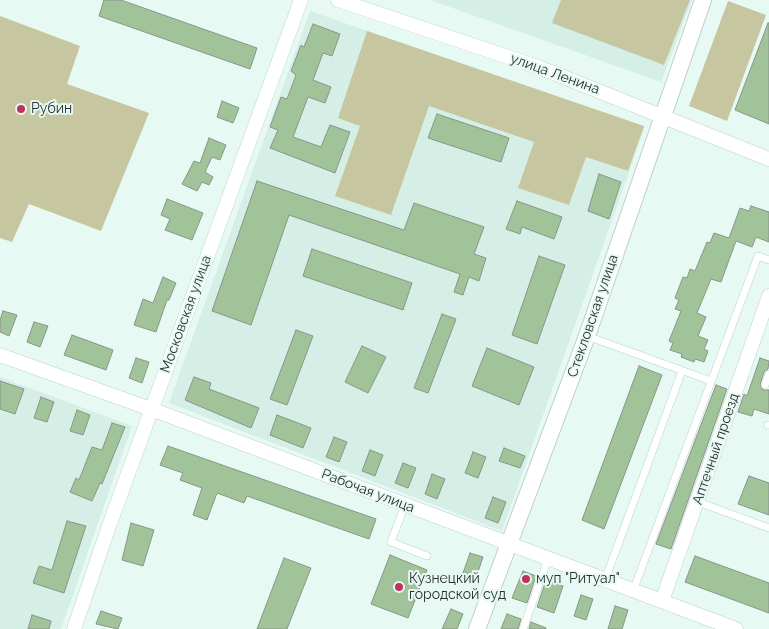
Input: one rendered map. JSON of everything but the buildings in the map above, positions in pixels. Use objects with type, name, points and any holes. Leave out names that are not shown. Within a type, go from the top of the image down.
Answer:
[{"type":"street","name":"Московская улица","points":[[74,629],[151,409],[301,0]]},
{"type":"street","name":"улица Ленина","points":[[338,0],[538,67],[769,159]]},
{"type":"street","name":"Стекловская улица","points":[[477,629],[586,336],[703,0]]},
{"type":"street","name":"Аптечный проезд","points":[[662,602],[769,296]]},
{"type":"street","name":"Рабочая улица","points":[[0,355],[151,409],[736,629]]},
{"type":"lane","points":[[633,591],[758,256],[769,260]]},
{"type":"lane","points":[[586,336],[711,381]]},
{"type":"lane","points":[[605,580],[682,371]]},
{"type":"lane","points":[[765,385],[769,374]]},
{"type":"lane","points":[[698,502],[769,528]]},
{"type":"lane","points":[[405,505],[391,542],[427,556]]},
{"type":"lane","points":[[523,629],[548,559]]},
{"type":"shaded area","points":[[430,0],[692,0],[661,82]]},
{"type":"shaded area","points":[[310,11],[645,127],[502,531],[169,403]]},
{"type":"shaded area","points":[[0,377],[132,426],[61,629],[0,629]]},
{"type":"green space","points":[[561,0],[690,0],[664,65],[552,23]]},
{"type":"green space","points":[[728,1],[766,15],[727,121],[689,106]]},
{"type":"green space","points":[[0,16],[80,46],[67,84],[149,113],[101,231],[29,204],[12,242],[0,238]]},
{"type":"green space","points":[[367,31],[644,126],[628,171],[586,157],[569,205],[518,188],[534,142],[429,106],[391,215],[335,196],[360,126],[338,118]]},
{"type":"place","name":"Рубин","points":[[21,109]]},
{"type":"place","name":"муп \"Ритуал\"","points":[[526,579]]},
{"type":"place","name":"Кузнецкий городской суд","points":[[399,587]]}]
